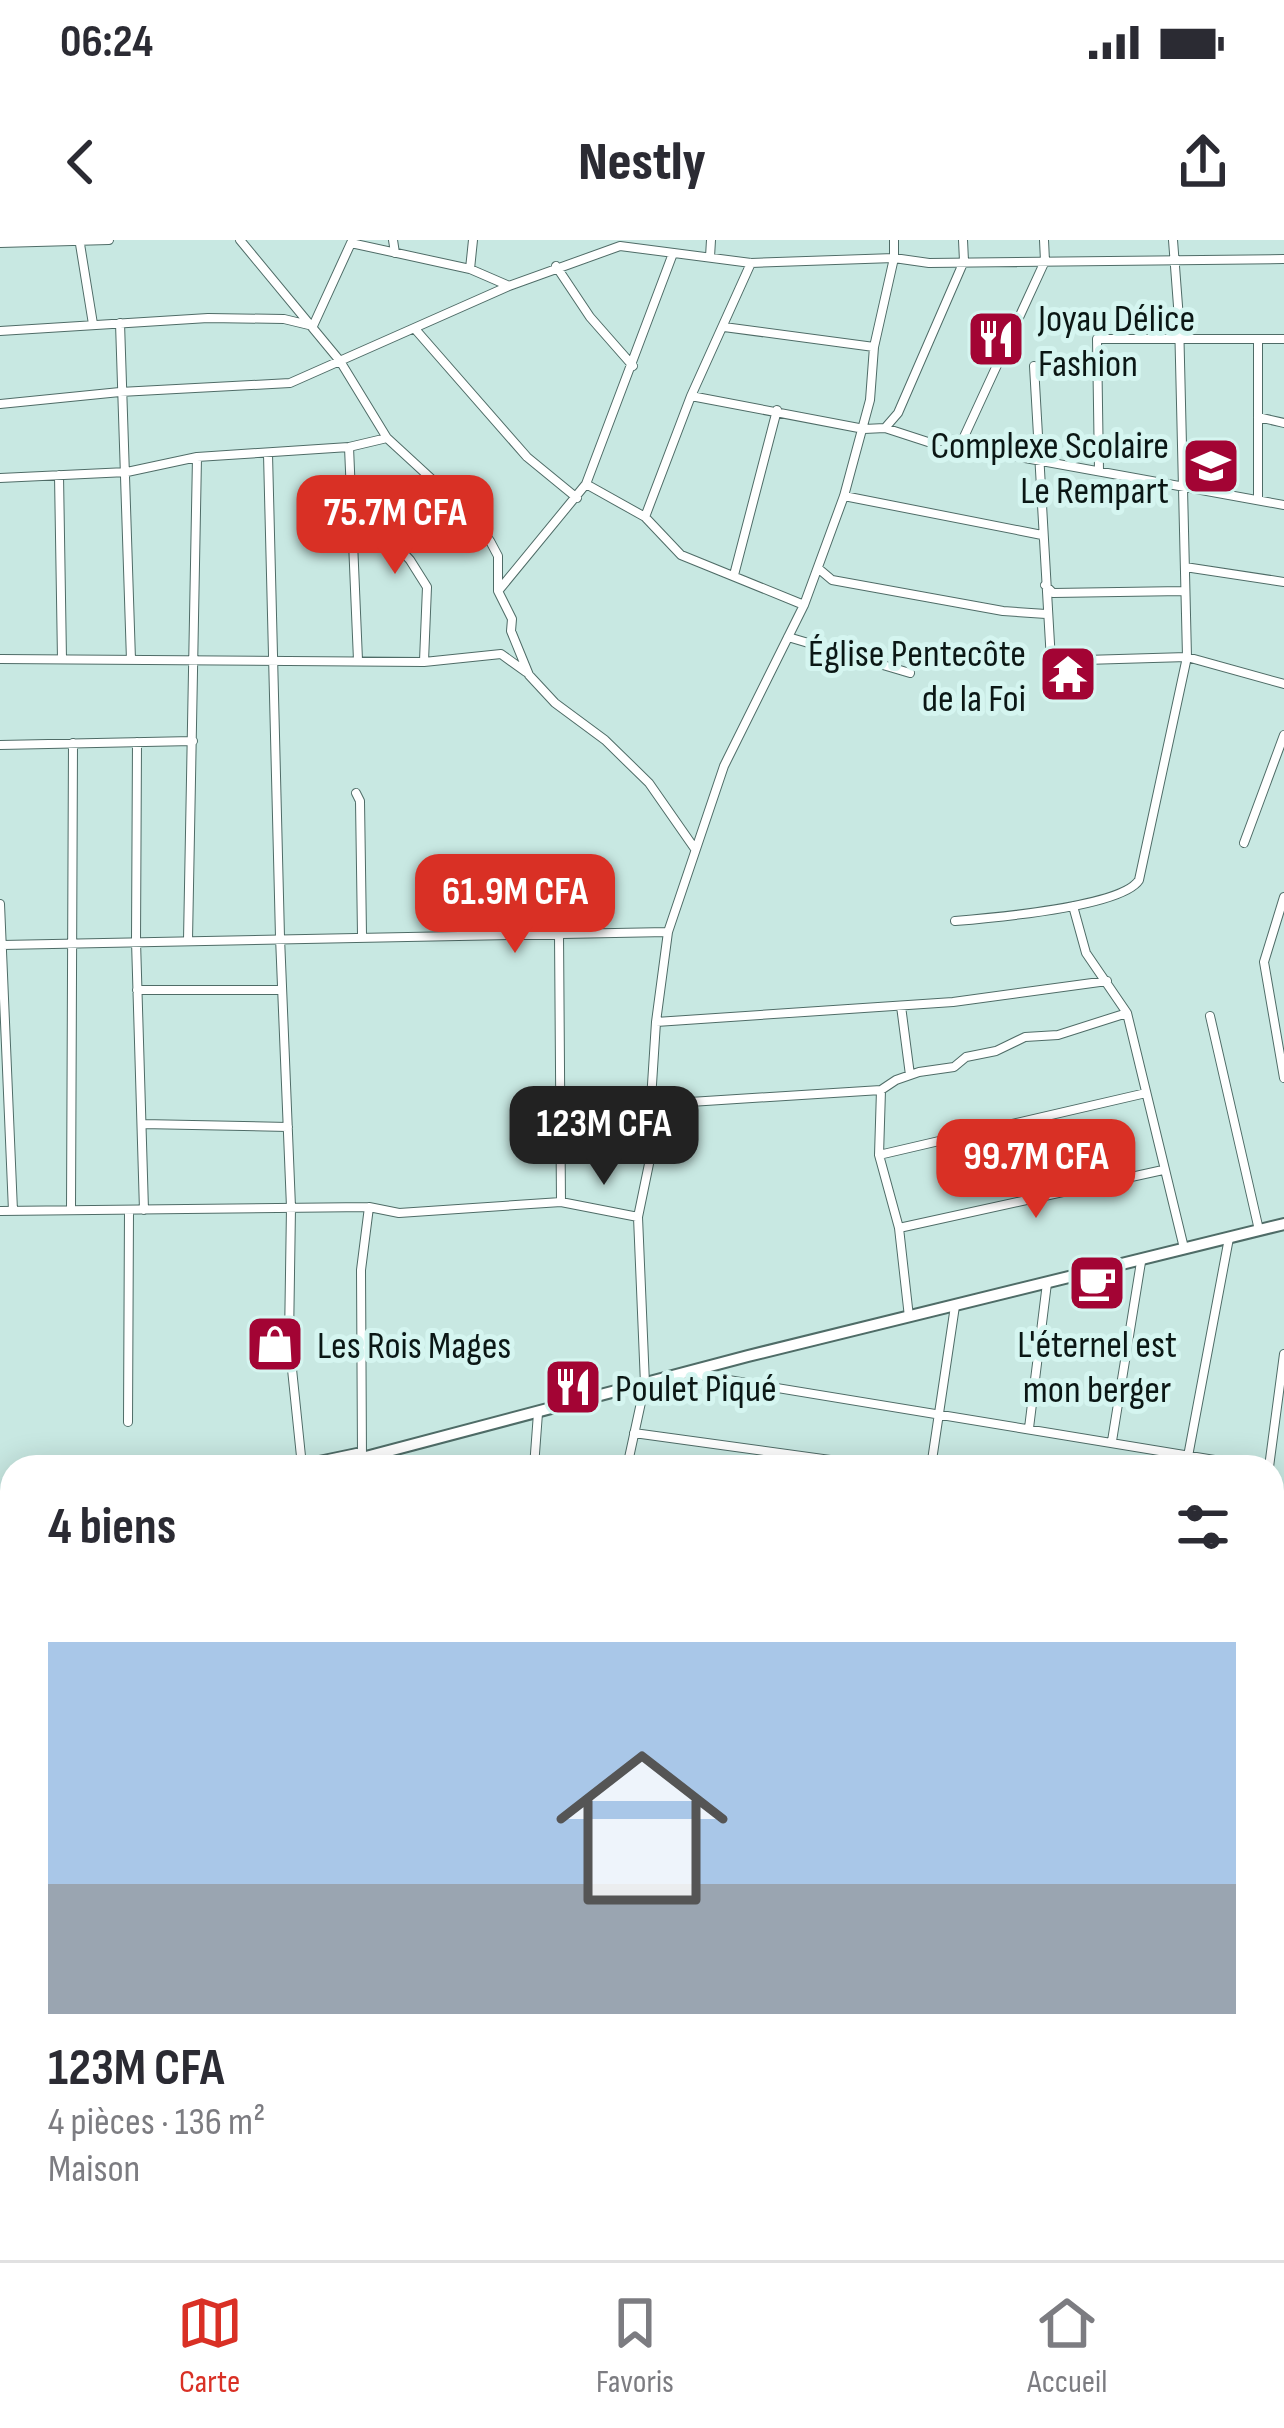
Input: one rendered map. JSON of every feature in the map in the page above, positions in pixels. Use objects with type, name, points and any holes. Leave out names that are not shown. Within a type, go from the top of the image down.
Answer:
[{"type":"main road","points":[[378,1455],[685,1373],[1284,1224]]},
{"type":"street","points":[[0,243],[109,240]]},
{"type":"street","points":[[0,659],[424,662],[501,654],[512,645],[512,620],[498,591],[498,556],[474,518],[387,438],[340,361],[240,240]]},
{"type":"street","points":[[393,240],[395,254]]},
{"type":"street","points":[[470,269],[473,240]]},
{"type":"street","points":[[710,257],[711,240]]},
{"type":"street","points":[[629,1455],[645,1384],[638,1217],[656,1130],[651,1100],[668,932],[724,766],[804,605],[844,496],[864,429],[894,240]]},
{"type":"street","points":[[885,428],[898,413],[964,262],[963,240]]},
{"type":"street","points":[[963,439],[1045,261],[1045,240]]},
{"type":"street","points":[[955,921],[1073,905],[1132,890],[1139,880],[1187,657],[1173,240]]},
{"type":"street","points":[[313,326],[352,243],[470,269],[509,286]]},
{"type":"street","points":[[80,244],[92,324]]},
{"type":"street","points":[[0,404],[290,383],[556,266],[626,244],[672,256],[751,263],[894,258],[964,262],[1284,259]]},
{"type":"street","points":[[498,591],[586,484],[672,256]]},
{"type":"street","points":[[645,517],[691,396],[751,263]]},
{"type":"street","points":[[556,266],[590,317],[633,366]]},
{"type":"street","points":[[0,331],[253,317],[313,326]]},
{"type":"street","points":[[120,323],[131,660]]},
{"type":"street","points":[[724,327],[874,347]]},
{"type":"street","points":[[416,329],[527,458],[578,498]]},
{"type":"street","points":[[1100,471],[1096,339],[1284,339]]},
{"type":"street","points":[[1258,339],[1258,498]]},
{"type":"street","points":[[1034,366],[1048,655],[1055,662],[1187,657],[1284,684]]},
{"type":"street","points":[[691,396],[864,429],[885,428],[928,442],[963,439],[1003,454],[1284,505]]},
{"type":"street","points":[[734,575],[777,410]]},
{"type":"street","points":[[1258,418],[1284,423]]},
{"type":"street","points":[[0,478],[127,472],[197,457],[349,447],[387,438]]},
{"type":"street","points":[[349,447],[358,660]]},
{"type":"street","points":[[268,454],[291,1207],[289,1340],[297,1455]]},
{"type":"street","points":[[188,940],[197,457]]},
{"type":"street","points":[[58,475],[62,659]]},
{"type":"street","points":[[586,484],[645,517],[681,555],[804,605]]},
{"type":"street","points":[[844,496],[1042,536]]},
{"type":"street","points":[[353,498],[410,560],[427,586],[424,662]]},
{"type":"street","points":[[1185,567],[1284,582]]},
{"type":"street","points":[[819,569],[832,580],[1003,611],[1046,614]]},
{"type":"street","points":[[1045,584],[1053,592],[1184,591]]},
{"type":"street","points":[[511,631],[529,675]]},
{"type":"street","points":[[788,637],[910,674]]},
{"type":"street","points":[[501,654],[649,783],[695,849]]},
{"type":"street","points":[[1244,843],[1284,736]]},
{"type":"street","points":[[0,745],[193,741]]},
{"type":"street","points":[[137,742],[136,941],[144,1210]]},
{"type":"street","points":[[71,1210],[73,743]]},
{"type":"street","points":[[356,793],[362,935]]},
{"type":"street","points":[[1284,897],[1280,925],[1264,962],[1284,1078]]},
{"type":"street","points":[[0,904],[13,1211]]},
{"type":"street","points":[[1073,905],[1086,952],[1127,1012],[1185,1250]]},
{"type":"street","points":[[2,945],[668,932]]},
{"type":"street","points":[[559,934],[561,1202]]},
{"type":"street","points":[[656,1022],[901,1006],[1107,981]]},
{"type":"street","points":[[137,990],[282,990]]},
{"type":"street","points":[[901,1006],[910,1075]]},
{"type":"street","points":[[651,1100],[690,1102],[881,1090],[910,1075],[954,1067],[966,1057],[996,1051],[1025,1037],[1058,1035],[1127,1012]]},
{"type":"street","points":[[1210,1016],[1259,1230]]},
{"type":"street","points":[[881,1090],[879,1154],[899,1228],[909,1317]]},
{"type":"street","points":[[879,1154],[1146,1093]]},
{"type":"street","points":[[142,1124],[288,1127]]},
{"type":"street","points":[[899,1228],[1162,1170]]},
{"type":"street","points":[[0,1211],[368,1207],[399,1213],[561,1202],[638,1217]]},
{"type":"street","points":[[359,1455],[361,1270],[368,1207]]},
{"type":"street","points":[[128,1421],[129,1210]]},
{"type":"street","points":[[1188,1454],[1229,1238]]},
{"type":"street","points":[[1112,1441],[1141,1262]]},
{"type":"street","points":[[1029,1428],[1047,1283]]},
{"type":"street","points":[[933,1455],[955,1306]]},
{"type":"street","points":[[1279,1434],[1284,1354]]},
{"type":"street","points":[[685,1373],[1193,1455]]},
{"type":"street","points":[[535,1455],[538,1413]]},
{"type":"street","points":[[634,1433],[782,1455]]},
{"type":"place","name":"Joyau Délice Fashion","points":[[996,339]]},
{"type":"place","name":"Complexe Scolaire Le Rempart","points":[[1211,466]]},
{"type":"place","name":"Église Pentecôte de la Foi","points":[[1068,674]]},
{"type":"place","name":"L'éternel est mon berger","points":[[1097,1283]]},
{"type":"place","name":"Les Rois Mages","points":[[275,1344]]},
{"type":"place","name":"Poulet Piqué","points":[[573,1387]]}]
